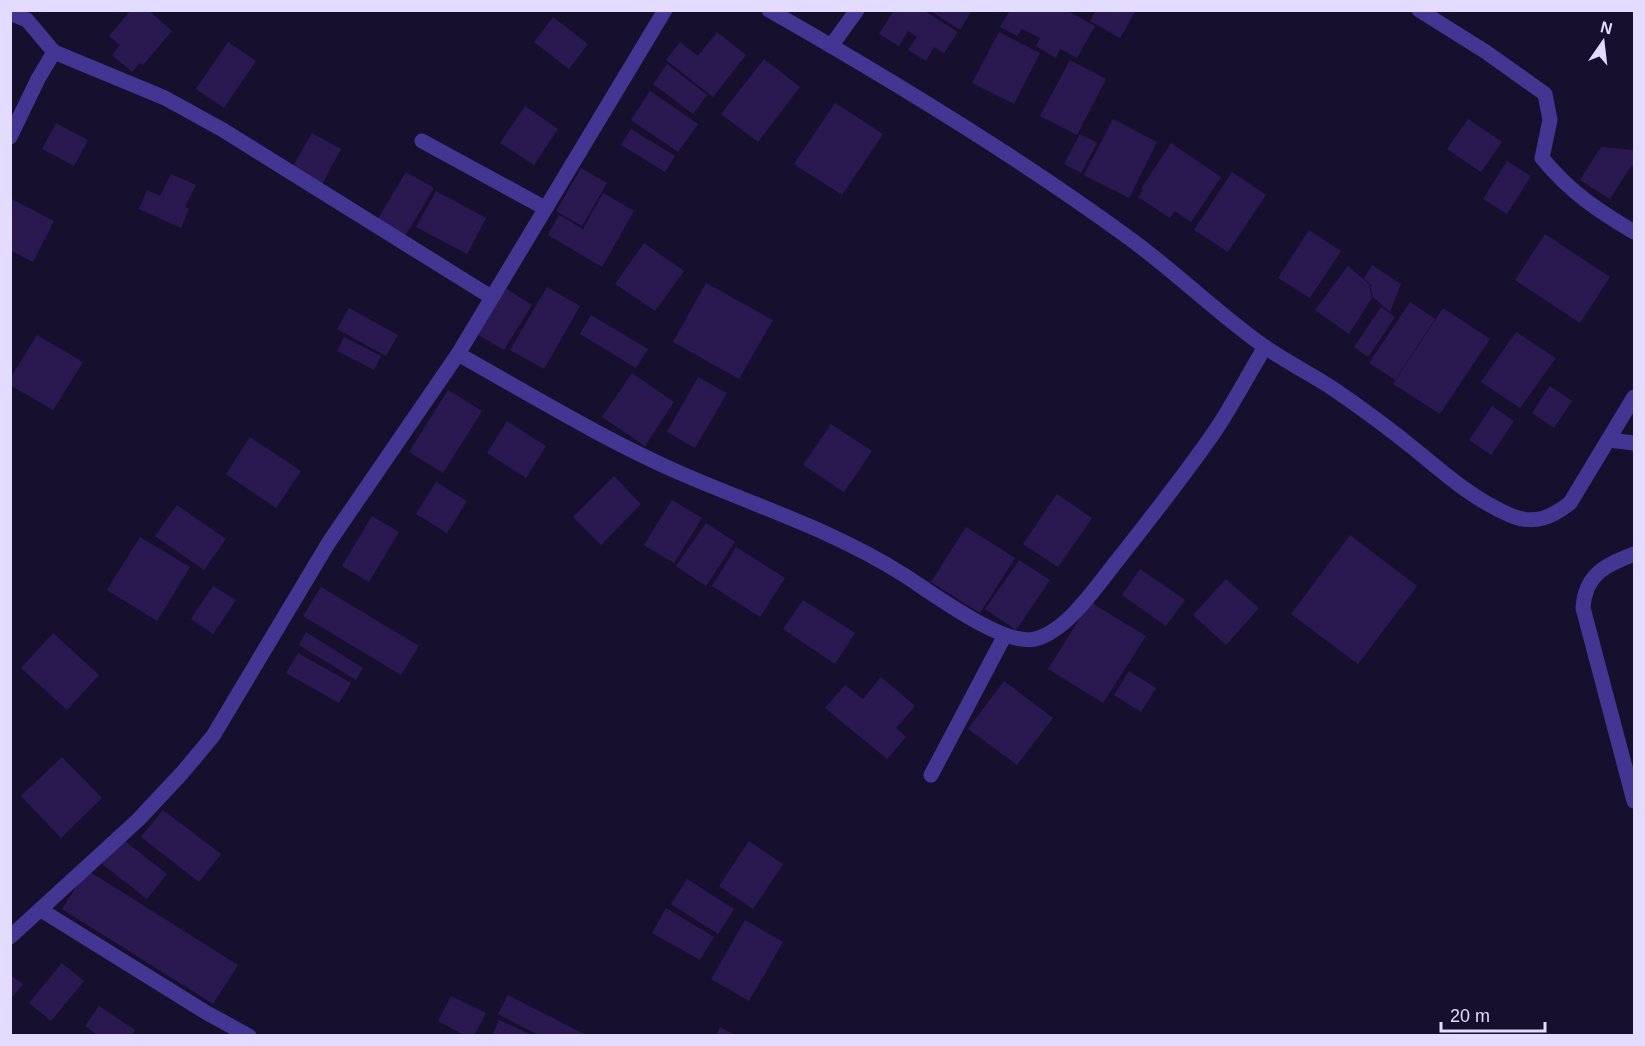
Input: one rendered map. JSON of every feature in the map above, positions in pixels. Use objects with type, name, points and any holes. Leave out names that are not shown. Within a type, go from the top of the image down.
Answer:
[{"type":"street","points":[[10,937],[138,820],[213,736],[329,542],[458,354],[665,10]]},
{"type":"street","points":[[769,10],[1005,153],[1130,238],[1265,347],[1336,390],[1414,449],[1455,484],[1515,517],[1537,521],[1554,515],[1570,503],[1635,397]]},
{"type":"street","points":[[831,46],[857,10]]},
{"type":"street","points":[[1419,10],[1486,52],[1545,94],[1550,120],[1542,158],[1561,181],[1590,205],[1635,232]]},
{"type":"street","points":[[10,13],[27,20],[54,52],[165,98],[223,130],[491,297]]},
{"type":"street","points":[[10,137],[54,52]]},
{"type":"street","points":[[422,141],[545,208]]},
{"type":"street","points":[[458,354],[630,449],[829,533],[890,566],[992,630],[1017,639],[1033,640],[1049,634],[1070,617],[1170,495],[1216,429],[1265,347]]},
{"type":"street","points":[[1609,440],[1635,443]]},
{"type":"street","points":[[1635,554],[1609,564],[1596,575],[1584,595],[1583,608],[1635,801]]},
{"type":"street","points":[[931,774],[1005,635]]},
{"type":"street","points":[[41,910],[207,1013],[249,1035]]},
{"type":"building","points":[[131,10],[148,10],[172,31],[143,65],[140,63],[132,72],[112,55],[120,45],[109,36]]},
{"type":"building","points":[[894,10],[923,10],[958,32],[944,53],[934,47],[926,61],[908,50],[917,37],[908,31],[899,46],[879,34]]},
{"type":"building","points":[[929,10],[972,10],[960,30]]},
{"type":"building","points":[[1010,10],[1066,10],[1095,26],[1077,58],[1060,49],[1056,58],[1036,46],[1040,38],[1022,29],[1017,36],[1000,27]]},
{"type":"building","points":[[1096,10],[1136,10],[1120,38],[1090,21]]},
{"type":"building","points":[[553,17],[588,44],[569,69],[534,42]]},
{"type":"building","points":[[717,32],[746,55],[713,97],[666,60],[680,42],[698,56]]},
{"type":"building","points":[[999,32],[1040,53],[1014,104],[972,83]]},
{"type":"building","points":[[228,42],[256,61],[224,108],[196,89]]},
{"type":"building","points":[[764,59],[800,87],[758,142],[721,114]]},
{"type":"building","points":[[1070,60],[1106,79],[1077,135],[1040,116]]},
{"type":"building","points":[[667,64],[707,95],[693,114],[653,84]]},
{"type":"building","points":[[650,91],[698,124],[678,152],[631,120]]},
{"type":"building","points":[[835,103],[883,134],[842,195],[794,164]]},
{"type":"building","points":[[525,106],[558,129],[534,165],[500,143]]},
{"type":"building","points":[[1113,119],[1157,142],[1129,198],[1084,175]]},
{"type":"building","points":[[1468,119],[1502,142],[1481,172],[1447,149]]},
{"type":"building","points":[[56,123],[88,140],[74,166],[42,149]]},
{"type":"building","points":[[631,129],[675,156],[665,172],[621,145]]},
{"type":"building","points":[[312,133],[341,149],[320,188],[290,171]]},
{"type":"building","points":[[1080,134],[1097,143],[1081,173],[1064,164]]},
{"type":"building","points":[[1171,143],[1221,177],[1191,222],[1175,211],[1170,218],[1138,197]]},
{"type":"building","points":[[1601,147],[1634,150],[1634,168],[1631,166],[1610,199],[1580,180]]},
{"type":"building","points":[[1507,161],[1531,176],[1507,214],[1483,199]]},
{"type":"building","points":[[581,168],[607,183],[582,226],[556,211]]},
{"type":"building","points":[[406,172],[434,188],[405,236],[377,220]]},
{"type":"building","points":[[1232,172],[1266,195],[1228,252],[1194,230]]},
{"type":"building","points":[[171,174],[196,185],[185,207],[189,209],[181,228],[139,209],[147,190],[160,196]]},
{"type":"building","points":[[436,191],[486,218],[467,254],[416,227]]},
{"type":"building","points":[[603,193],[634,211],[602,267],[548,235],[559,215],[583,229]]},
{"type":"building","points":[[10,198],[54,221],[33,262],[10,250]]},
{"type":"building","points":[[1309,230],[1341,251],[1310,298],[1278,278]]},
{"type":"building","points":[[1545,234],[1610,277],[1580,323],[1515,280]]},
{"type":"building","points":[[644,243],[684,271],[655,311],[615,284]]},
{"type":"building","points":[[1372,265],[1401,284],[1390,312],[1373,297],[1370,285],[1373,287],[1364,278]]},
{"type":"building","points":[[1348,266],[1369,284],[1372,298],[1349,334],[1315,310]]},
{"type":"building","points":[[706,283],[773,320],[739,379],[673,342]]},
{"type":"building","points":[[500,285],[532,305],[504,350],[473,332]]},
{"type":"building","points":[[547,287],[580,306],[544,369],[510,350]]},
{"type":"building","points":[[1410,302],[1435,319],[1395,380],[1369,363]]},
{"type":"building","points":[[1381,307],[1395,317],[1368,357],[1354,347]]},
{"type":"building","points":[[349,308],[398,335],[386,356],[337,329]]},
{"type":"building","points":[[1443,308],[1490,339],[1440,414],[1393,384]]},
{"type":"building","points":[[591,315],[648,349],[636,368],[580,334]]},
{"type":"building","points":[[1516,332],[1556,358],[1520,408],[1481,382]]},
{"type":"building","points":[[37,335],[83,362],[53,410],[10,385],[10,379]]},
{"type":"building","points":[[344,337],[381,356],[374,370],[337,351]]},
{"type":"building","points":[[632,373],[674,402],[645,446],[602,417]]},
{"type":"building","points":[[698,377],[727,393],[695,448],[667,432]]},
{"type":"building","points":[[1550,386],[1572,401],[1554,428],[1532,413]]},
{"type":"building","points":[[448,390],[482,411],[443,473],[409,452]]},
{"type":"building","points":[[1492,406],[1514,421],[1491,455],[1469,440]]},
{"type":"building","points":[[507,421],[546,446],[526,478],[487,453]]},
{"type":"building","points":[[831,424],[872,451],[844,492],[803,465]]},
{"type":"building","points":[[250,437],[301,471],[276,508],[226,474]]},
{"type":"building","points":[[614,476],[641,504],[601,545],[573,517]]},
{"type":"building","points":[[436,482],[467,501],[447,533],[416,514]]},
{"type":"building","points":[[1057,494],[1092,518],[1058,567],[1023,544]]},
{"type":"building","points":[[672,500],[702,518],[674,563],[644,545]]},
{"type":"building","points":[[177,505],[226,539],[204,570],[155,536]]},
{"type":"building","points":[[372,516],[399,532],[369,582],[342,566]]},
{"type":"building","points":[[706,523],[735,542],[706,586],[676,566]]},
{"type":"building","points":[[966,527],[1015,558],[980,613],[931,582]]},
{"type":"building","points":[[1350,535],[1417,586],[1358,664],[1291,614]]},
{"type":"building","points":[[140,537],[190,567],[157,621],[107,590]]},
{"type":"building","points":[[736,547],[785,578],[760,617],[712,586]]},
{"type":"building","points":[[1019,560],[1050,580],[1016,630],[985,609]]},
{"type":"building","points":[[1140,569],[1185,600],[1166,626],[1122,595]]},
{"type":"building","points":[[1226,579],[1259,608],[1226,645],[1193,615]]},
{"type":"building","points":[[213,586],[236,600],[213,634],[191,619]]},
{"type":"building","points":[[321,587],[419,646],[401,675],[303,616]]},
{"type":"building","points":[[803,600],[855,633],[835,664],[783,629]]},
{"type":"building","points":[[1090,602],[1146,636],[1103,703],[1048,669]]},
{"type":"building","points":[[306,632],[363,668],[356,680],[299,645]]},
{"type":"building","points":[[53,633],[99,675],[67,710],[21,668]]},
{"type":"building","points":[[298,653],[351,683],[339,703],[286,673]]},
{"type":"building","points":[[1129,671],[1156,688],[1141,712],[1114,695]]},
{"type":"building","points":[[881,677],[915,706],[896,728],[906,737],[887,759],[825,708],[845,685],[863,699]]},
{"type":"building","points":[[1004,681],[1053,718],[1017,765],[968,729]]},
{"type":"building","points":[[62,757],[102,798],[61,838],[21,796]]},
{"type":"building","points":[[163,810],[221,854],[199,882],[141,837]]},
{"type":"building","points":[[122,839],[167,874],[147,899],[102,864]]},
{"type":"building","points":[[749,841],[783,864],[753,909],[719,886]]},
{"type":"building","points":[[87,870],[238,965],[213,1004],[62,909]]},
{"type":"building","points":[[687,879],[734,909],[718,934],[671,904]]},
{"type":"building","points":[[666,908],[714,937],[700,960],[652,933]]},
{"type":"building","points":[[745,920],[783,942],[749,1001],[711,979]]},
{"type":"building","points":[[62,963],[84,981],[51,1021],[29,1003]]},
{"type":"building","points":[[10,975],[23,984],[10,1000]]},
{"type":"building","points":[[508,995],[588,1036],[540,1036],[498,1014]]},
{"type":"building","points":[[451,996],[486,1013],[474,1036],[466,1036],[438,1021]]},
{"type":"building","points":[[99,1006],[135,1030],[132,1036],[99,1036],[85,1026]]},
{"type":"building","points":[[499,1020],[534,1036],[492,1036]]},
{"type":"building","points":[[720,1027],[737,1036],[716,1036]]}]
